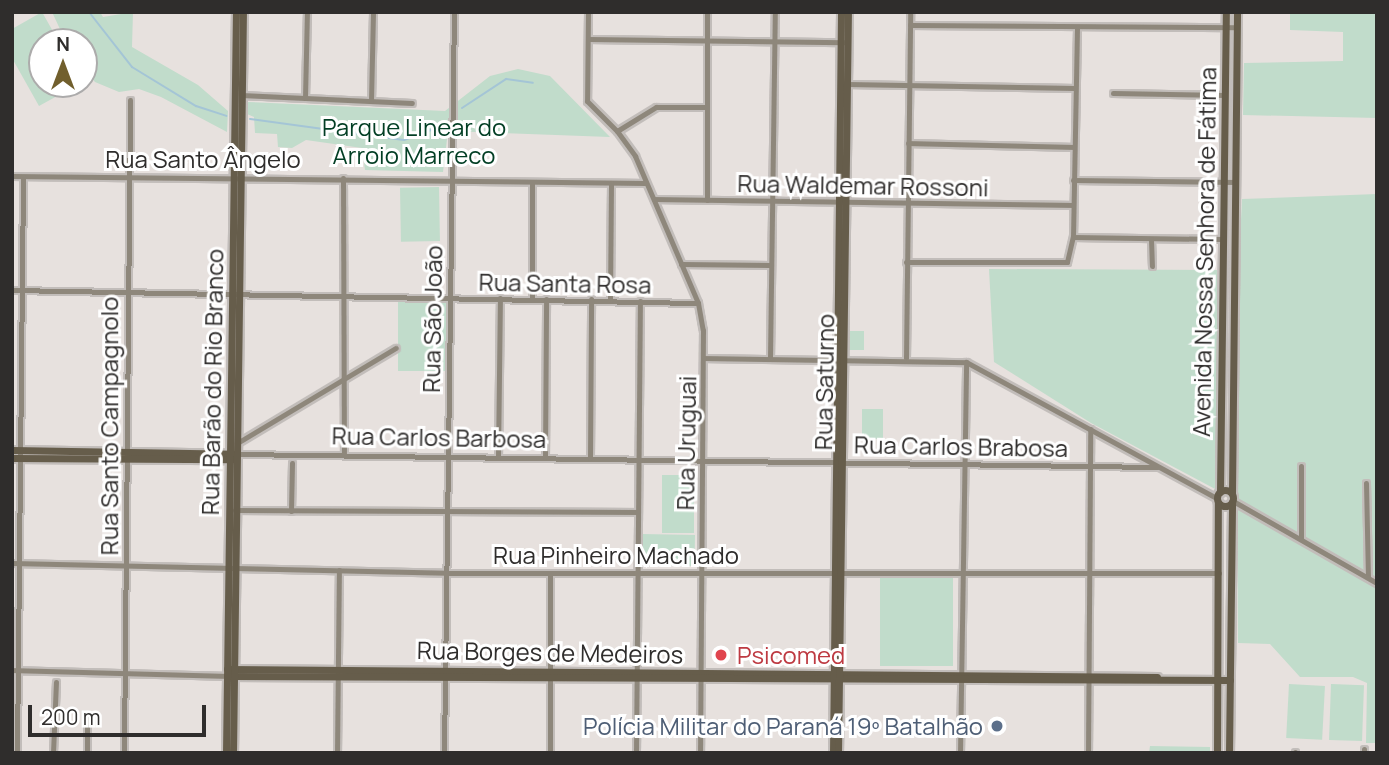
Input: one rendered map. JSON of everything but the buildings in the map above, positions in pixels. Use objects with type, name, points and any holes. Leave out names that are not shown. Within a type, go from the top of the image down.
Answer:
[{"type":"street","name":"Rua Barão do Rio Branco","points":[[226,753],[235,457],[238,137],[236,12]]},
{"type":"street","name":"Rua Barão do Rio Branco","points":[[238,137],[243,12]]},
{"type":"street","points":[[305,98],[307,12]]},
{"type":"street","points":[[371,101],[373,12]]},
{"type":"street","name":"Rua São João","points":[[444,753],[454,12]]},
{"type":"street","points":[[588,12],[588,39],[844,42]]},
{"type":"street","points":[[707,12],[707,200]]},
{"type":"street","points":[[770,358],[769,265],[775,12]]},
{"type":"street","name":"Rua Saturno","points":[[833,753],[844,84],[841,12]]},
{"type":"street","name":"Rua Saturno","points":[[844,42],[848,12]]},
{"type":"street","points":[[906,358],[910,12]]},
{"type":"street","name":"Avenida Nossa Senhora de Fátima","points":[[1217,753],[1226,12]]},
{"type":"street","name":"Avenida Nossa Senhora de Fátima","points":[[1229,753],[1237,12]]},
{"type":"street","points":[[910,25],[1237,27]]},
{"type":"street","points":[[906,262],[1067,262],[1073,237],[1077,28]]},
{"type":"street","name":"Rua Uruguai","points":[[588,39],[587,101],[617,131],[646,183],[698,303],[704,358],[700,753]]},
{"type":"street","points":[[844,84],[1075,88]]},
{"type":"street","points":[[1113,93],[1236,95]]},
{"type":"street","points":[[241,95],[412,103]]},
{"type":"street","name":"Rua Santo Campagnolo","points":[[124,753],[130,100]]},
{"type":"street","points":[[617,131],[656,107],[707,107]]},
{"type":"street","points":[[908,143],[1073,147]]},
{"type":"street","name":"Rua Santo Ângelo","points":[[12,176],[343,177],[452,182],[646,183]]},
{"type":"street","points":[[17,753],[16,454],[21,373],[23,177]]},
{"type":"street","points":[[343,177],[344,454]]},
{"type":"street","points":[[1073,180],[1236,182]]},
{"type":"street","points":[[532,182],[532,298]]},
{"type":"street","points":[[610,300],[611,183]]},
{"type":"street","name":"Rua Waldemar Rossoni","points":[[654,199],[772,203],[1073,205]]},
{"type":"street","points":[[1073,237],[1224,239]]},
{"type":"street","points":[[1151,239],[1152,266]]},
{"type":"street","points":[[681,264],[769,265]]},
{"type":"street","name":"Rua Santa Rosa","points":[[12,290],[342,294],[698,303]]},
{"type":"street","points":[[498,457],[500,298]]},
{"type":"street","points":[[545,457],[546,299]]},
{"type":"street","points":[[590,458],[591,299]]},
{"type":"street","points":[[636,753],[640,301]]},
{"type":"street","points":[[237,443],[396,348]]},
{"type":"street","points":[[704,358],[841,357],[965,362],[1218,498],[1227,506],[1232,499]]},
{"type":"street","points":[[960,753],[965,362]]},
{"type":"street","points":[[12,373],[21,373]]},
{"type":"street","name":"Rua Barão do Rio Branco","points":[[235,418],[235,457]]},
{"type":"street","points":[[1088,753],[1090,429]]},
{"type":"street","name":"Rua Carlos Barbosa","points":[[16,454],[235,457],[344,454],[638,459]]},
{"type":"street","name":"Rua Carlos Brabosa","points":[[638,459],[1158,467]]},
{"type":"street","points":[[291,511],[292,463]]},
{"type":"street","points":[[1301,466],[1301,539]]},
{"type":"street","points":[[1366,483],[1368,577]]},
{"type":"street","points":[[1218,498],[1232,499],[1377,583]]},
{"type":"street","points":[[232,510],[638,512]]},
{"type":"street","name":"Rua Pinheiro Machado","points":[[16,563],[446,573],[838,570],[1219,573]]},
{"type":"street","points":[[337,753],[339,570]]},
{"type":"street","points":[[550,573],[550,753]]},
{"type":"street","points":[[15,670],[228,672]]},
{"type":"street","name":"Rua Barão do Rio Branco","points":[[228,672],[233,753]]},
{"type":"street","name":"Rua Borges de Medeiros","points":[[228,672],[1217,680]]},
{"type":"street","name":"Rua Saturno","points":[[836,676],[838,753]]},
{"type":"street","points":[[1217,680],[1230,680]]},
{"type":"street","points":[[53,753],[55,682]]},
{"type":"street","points":[[87,719],[87,753]]},
{"type":"green space","points":[[42,12],[51,28],[28,28],[28,86],[12,58],[12,29]]},
{"type":"green space","points":[[52,12],[100,12],[103,17],[133,12],[132,47],[198,85],[228,111],[227,132],[161,97],[139,89],[119,92],[98,83],[98,28],[59,28]]},
{"type":"green space","points":[[1290,12],[1377,12],[1377,118],[1243,115],[1244,63],[1343,61],[1343,32],[1290,30]]},
{"type":"green space","name":"Parque Linear do Arroio Marreco","points":[[518,69],[550,76],[610,137],[448,131],[443,172],[365,170],[362,148],[306,140],[292,148],[278,147],[277,134],[255,133],[254,117],[247,114],[248,102],[445,111],[490,76]]},
{"type":"green space","points":[[34,98],[54,98],[39,106]]},
{"type":"green space","points":[[439,187],[440,241],[401,242],[400,188]]},
{"type":"green space","points":[[1377,194],[1377,743],[1366,743],[1367,683],[1353,677],[1300,677],[1270,644],[1238,643],[1236,324],[1242,199]]},
{"type":"green space","points":[[989,269],[1217,270],[1217,490],[1091,423],[994,362]]},
{"type":"green space","points":[[398,299],[446,299],[446,371],[398,371]]},
{"type":"green space","points":[[847,331],[864,331],[864,350],[847,350]]},
{"type":"green space","points":[[862,409],[883,409],[883,439],[862,439]]},
{"type":"green space","points":[[662,475],[694,475],[694,533],[662,533]]},
{"type":"green space","points":[[642,534],[695,535],[694,566],[641,565]]},
{"type":"green space","points":[[880,578],[953,578],[953,666],[880,666]]},
{"type":"green space","points":[[1289,684],[1325,686],[1322,740],[1286,738]]},
{"type":"green space","points":[[1331,684],[1364,685],[1362,741],[1329,740]]},
{"type":"green space","points":[[1150,746],[1210,747],[1210,753],[1149,753]]},
{"type":"waterway","points":[[89,12],[132,67],[196,106],[226,116]]},
{"type":"waterway","points":[[462,108],[506,79],[533,83]]},
{"type":"waterway","points":[[250,119],[404,140],[442,126]]},
{"type":"place","name":"Psicomed","points":[[721,655]]},
{"type":"place","name":"Polícia Militar do Paraná 19º Batalhão","points":[[997,726]]}]
